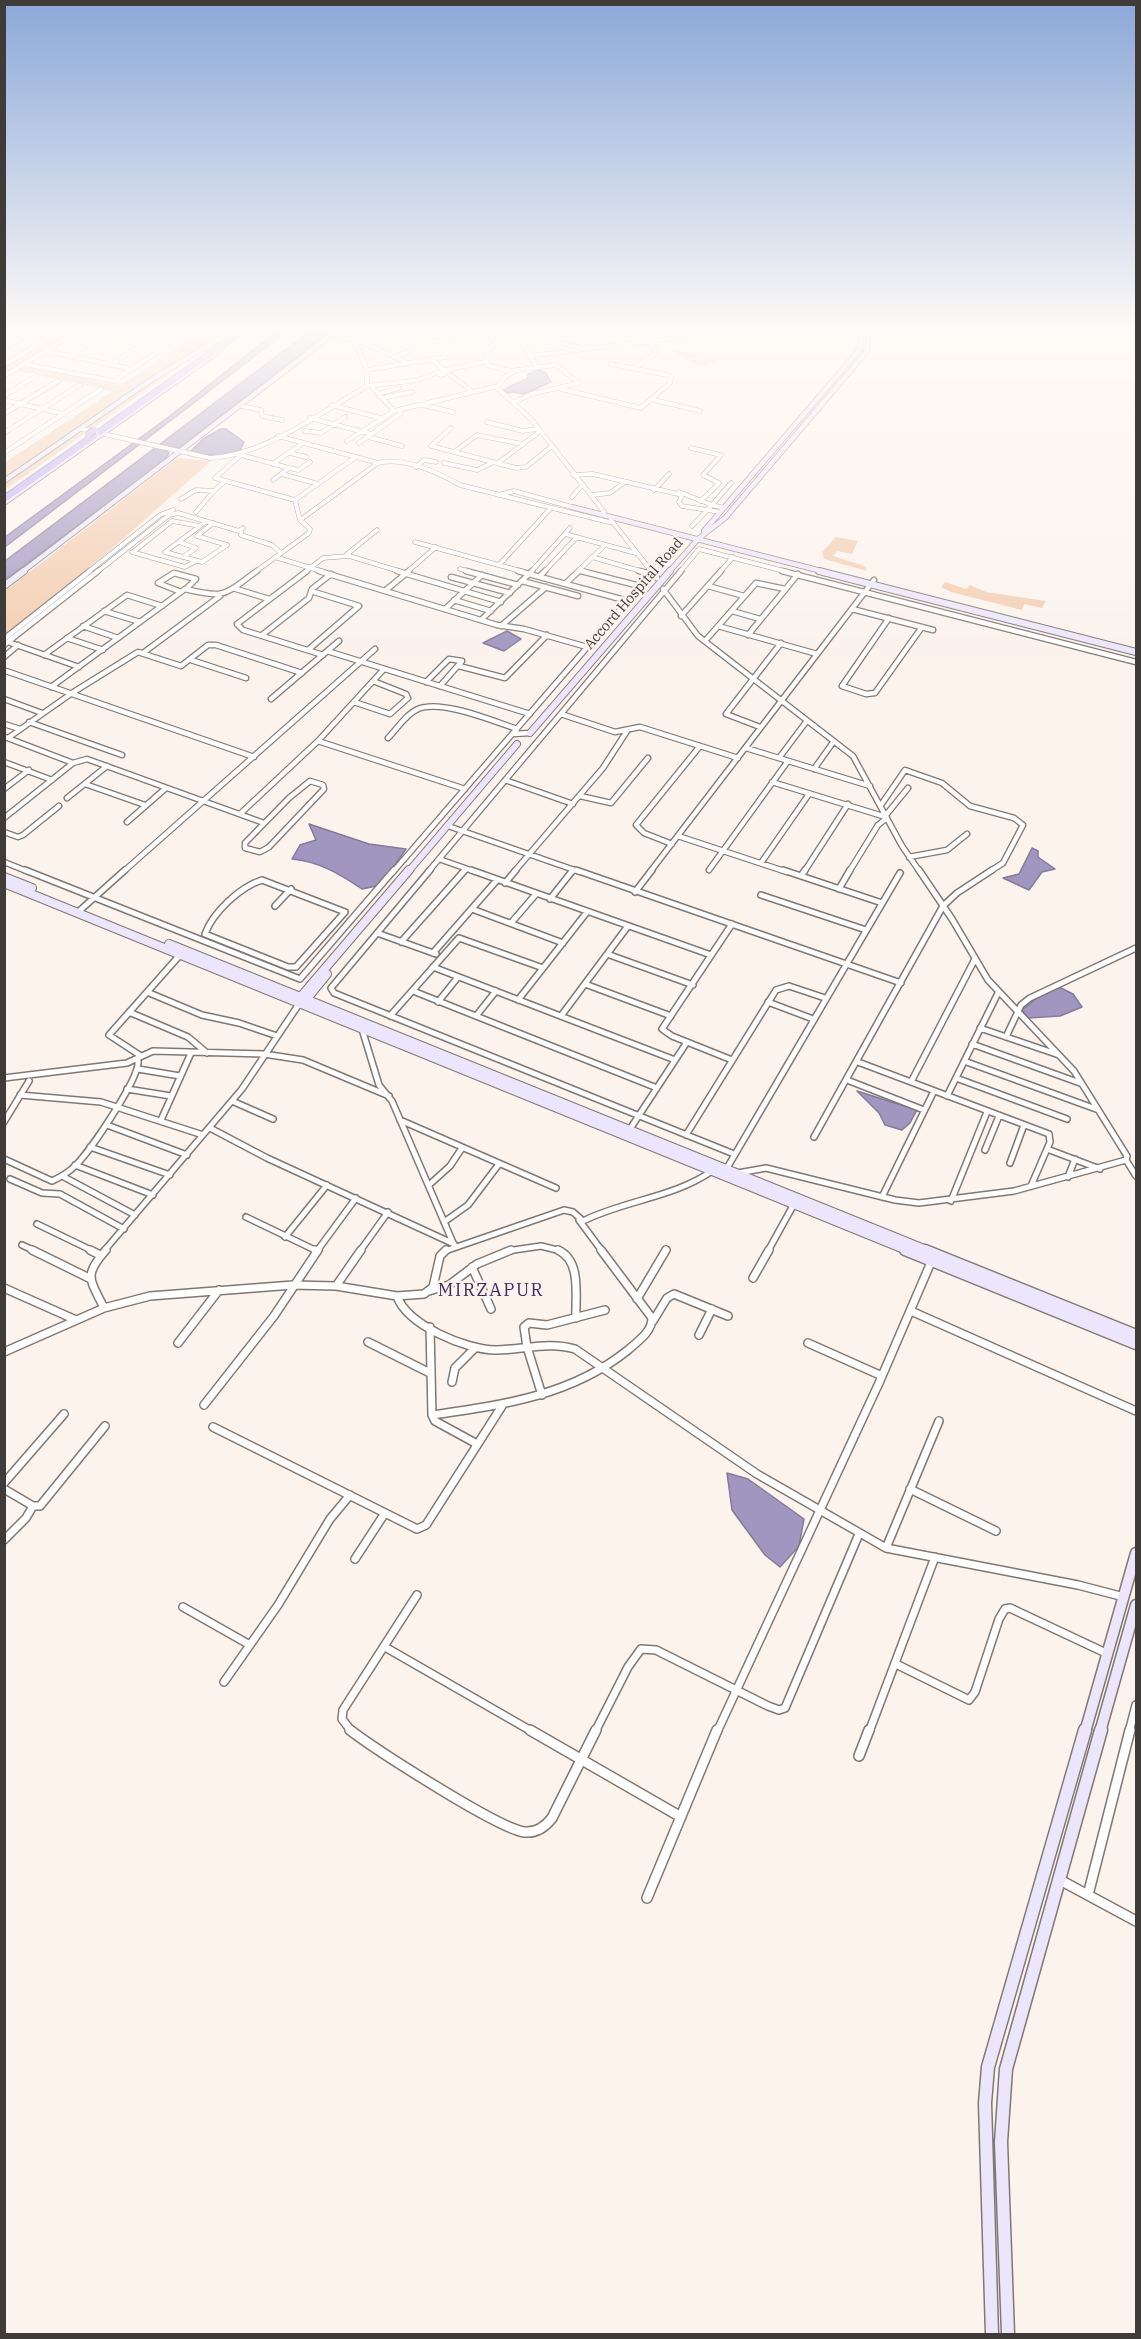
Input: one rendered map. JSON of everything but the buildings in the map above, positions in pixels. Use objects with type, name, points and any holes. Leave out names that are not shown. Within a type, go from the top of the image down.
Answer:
[{"type":"highway","points":[[4,493],[83,443]]},
{"type":"highway","points":[[4,499],[84,443]]},
{"type":"street","points":[[4,453],[18,443]]},
{"type":"street","points":[[4,481],[60,443]]},
{"type":"street","points":[[4,503],[85,443]]},
{"type":"street","points":[[141,443],[212,459],[241,455],[298,470],[310,462]]},
{"type":"street","points":[[4,586],[190,443]]},
{"type":"street","points":[[264,443],[241,455],[216,476],[216,480],[295,500],[356,457]]},
{"type":"street","points":[[273,464],[303,443]]},
{"type":"street","points":[[304,443],[378,463]]},
{"type":"street","points":[[393,443],[402,446]]},
{"type":"street","points":[[434,443],[431,446],[524,468],[552,446]]},
{"type":"street","points":[[454,453],[467,443]]},
{"type":"street","points":[[518,443],[522,444]]},
{"type":"street","points":[[549,443],[604,513]]},
{"type":"street","points":[[698,537],[779,443]]},
{"type":"street","name":"Accord Hospital Road","points":[[530,733],[657,581],[698,537],[725,518],[789,443]]},
{"type":"street","points":[[4,444],[14,446]]},
{"type":"street","points":[[444,463],[477,470],[496,463],[522,444]]},
{"type":"street","points":[[692,448],[721,457],[703,475],[719,483],[701,501]]},
{"type":"street","points":[[290,453],[306,457]]},
{"type":"street","points":[[300,520],[378,463],[392,460],[445,475],[460,486],[550,509],[698,537]]},
{"type":"street","points":[[416,467],[424,460],[436,462]]},
{"type":"street","points":[[273,480],[290,468]]},
{"type":"street","points":[[573,475],[588,473],[680,495],[679,502],[682,506],[722,510]]},
{"type":"street","points":[[282,474],[318,484]]},
{"type":"street","points":[[654,490],[669,474]]},
{"type":"street","points":[[196,512],[225,482]]},
{"type":"street","points":[[592,495],[608,494],[625,482]]},
{"type":"street","points":[[692,526],[730,483]]},
{"type":"street","points":[[572,497],[582,484]]},
{"type":"street","points":[[182,499],[196,490],[214,491]]},
{"type":"street","points":[[498,495],[514,491],[611,520],[681,615],[705,642],[751,681],[853,756],[909,857],[943,906],[975,959],[998,993],[1018,1010],[1062,1056],[1126,1153],[1126,1160],[1137,1176]]},
{"type":"street","points":[[679,492],[710,507]]},
{"type":"street","points":[[143,653],[310,531],[300,520],[295,500]]},
{"type":"street","points":[[572,507],[698,537],[1137,652]]},
{"type":"street","points":[[499,565],[550,509]]},
{"type":"street","points":[[6,641],[160,515],[183,511],[241,529]]},
{"type":"street","points":[[172,512],[241,529]]},
{"type":"street","points":[[6,641],[172,512]]},
{"type":"street","points":[[134,552],[175,520],[200,526]]},
{"type":"street","points":[[206,521],[165,552],[196,561],[207,560],[227,545],[197,536],[213,523]]},
{"type":"street","points":[[481,620],[530,573],[570,528]]},
{"type":"street","points":[[241,529],[241,535],[272,546],[281,553]]},
{"type":"street","points":[[348,556],[347,553],[376,530]]},
{"type":"street","points":[[146,532],[155,535]]},
{"type":"street","points":[[565,534],[637,553]]},
{"type":"street","points":[[540,576],[577,537]]},
{"type":"street","points":[[179,542],[196,548],[183,557]]},
{"type":"street","points":[[415,542],[628,601]]},
{"type":"street","points":[[4,862],[292,978],[303,977],[678,542]]},
{"type":"street","points":[[566,583],[605,545]]},
{"type":"street","points":[[386,590],[436,547]]},
{"type":"street","points":[[734,1154],[390,1016],[331,991],[332,985],[699,549],[1137,662]]},
{"type":"street","points":[[124,550],[185,567],[196,561]]},
{"type":"street","points":[[501,602],[348,556],[324,558],[237,626],[308,650],[362,662],[530,714]]},
{"type":"street","points":[[275,557],[501,626],[547,635],[587,647]]},
{"type":"street","points":[[592,557],[652,573]]},
{"type":"street","points":[[681,615],[733,557]]},
{"type":"street","points":[[460,569],[578,596]]},
{"type":"street","points":[[579,570],[640,586]]},
{"type":"street","points":[[51,687],[183,591],[196,579],[174,573],[158,583],[183,591],[220,596]]},
{"type":"street","points":[[262,635],[309,598],[311,591],[331,574]]},
{"type":"street","points":[[748,634],[798,574]]},
{"type":"street","points":[[445,609],[482,575]]},
{"type":"street","points":[[452,577],[510,593]]},
{"type":"street","points":[[635,892],[872,582]]},
{"type":"street","points":[[872,582],[1137,647]]},
{"type":"street","points":[[705,642],[756,583],[785,589]]},
{"type":"street","points":[[708,586],[744,596]]},
{"type":"street","points":[[501,626],[546,587]]},
{"type":"street","points":[[233,588],[269,599]]},
{"type":"street","points":[[308,650],[359,606],[311,591]]},
{"type":"street","points":[[44,655],[130,595],[162,606]]},
{"type":"street","points":[[454,600],[491,611]]},
{"type":"street","points":[[852,609],[933,630]]},
{"type":"street","points":[[732,610],[760,619]]},
{"type":"street","points":[[105,611],[140,622]]},
{"type":"street","points":[[889,618],[843,683],[844,687],[866,694],[874,693],[922,627]]},
{"type":"street","points":[[718,626],[817,654]]},
{"type":"street","points":[[83,627],[118,638]]},
{"type":"street","points":[[459,666],[505,678],[547,635]]},
{"type":"street","points":[[67,638],[103,650]]},
{"type":"street","points":[[6,641],[79,667]]},
{"type":"street","points":[[271,699],[339,641]]},
{"type":"street","points":[[760,727],[726,716],[781,644]]},
{"type":"street","points":[[4,657],[18,645]]},
{"type":"street","points":[[6,738],[67,694],[90,683],[135,654],[143,653],[181,666],[208,645],[216,645],[302,673]]},
{"type":"street","points":[[80,911],[375,649]]},
{"type":"street","points":[[426,682],[450,658],[462,661],[440,686]]},
{"type":"street","points":[[191,660],[246,678]]},
{"type":"street","points":[[240,814],[318,741],[384,669]]},
{"type":"street","points":[[5,673],[254,757]]},
{"type":"street","points":[[354,702],[390,714],[408,698],[406,694],[374,681]]},
{"type":"street","points":[[4,699],[42,713]]},
{"type":"street","points":[[388,738],[416,710],[426,706],[461,713],[513,733],[530,733]]},
{"type":"street","points":[[561,714],[611,730],[627,731]]},
{"type":"street","points":[[29,722],[122,755]]},
{"type":"street","points":[[779,758],[806,722]]},
{"type":"street","points":[[4,724],[20,729]]},
{"type":"street","points":[[505,883],[580,796],[607,762],[627,731],[634,727],[738,758]]},
{"type":"street","points":[[301,1001],[519,748],[513,733]]},
{"type":"street","points":[[6,738],[74,763]]},
{"type":"street","points":[[318,741],[465,789]]},
{"type":"street","points":[[814,769],[834,741]]},
{"type":"street","points":[[88,1278],[91,1267],[100,1255],[253,1075],[264,1054],[301,1001],[517,744]]},
{"type":"street","points":[[672,844],[644,833],[636,825],[700,746]]},
{"type":"street","points":[[746,748],[870,786]]},
{"type":"street","points":[[580,796],[611,803],[648,758]]},
{"type":"street","points":[[4,818],[74,763],[87,759],[264,824]]},
{"type":"street","points":[[709,870],[788,761]]},
{"type":"street","points":[[4,762],[52,780]]},
{"type":"street","points":[[67,798],[107,766]]},
{"type":"street","points":[[4,789],[28,770]]},
{"type":"street","points":[[814,1137],[858,1062],[943,906],[962,889],[983,878],[1003,863],[1020,834],[1022,823],[1014,818],[970,806],[942,783],[905,770],[881,806]]},
{"type":"street","points":[[505,780],[573,804]]},
{"type":"street","points":[[308,781],[324,786],[266,850],[260,852],[246,848],[245,843],[264,824],[308,781]]},
{"type":"street","points":[[772,782],[887,817]]},
{"type":"street","points":[[86,784],[146,805]]},
{"type":"street","points":[[127,822],[166,788]]},
{"type":"street","points":[[839,889],[879,825],[908,788]]},
{"type":"street","points":[[761,863],[809,794]]},
{"type":"street","points":[[801,876],[848,804]]},
{"type":"street","points":[[4,832],[18,837],[23,835],[59,806]]},
{"type":"street","points":[[452,827],[901,983]]},
{"type":"street","points":[[909,857],[947,850],[967,834]]},
{"type":"street","points":[[678,836],[882,903]]},
{"type":"street","points":[[439,859],[711,956]]},
{"type":"street","points":[[401,942],[466,869]]},
{"type":"street","points":[[550,898],[573,870]]},
{"type":"street","points":[[727,1168],[900,873]]},
{"type":"street","points":[[4,877],[180,955],[630,1129],[1137,1335]]},
{"type":"street","points":[[433,953],[497,880]]},
{"type":"street","points":[[268,881],[343,910],[344,916],[296,967],[288,967],[245,949],[204,932],[253,882],[268,881]]},
{"type":"street","points":[[4,883],[80,911],[301,1001],[362,1029],[1137,1344]]},
{"type":"street","points":[[275,906],[291,889]]},
{"type":"street","points":[[511,923],[536,894]]},
{"type":"street","points":[[761,895],[866,930]]},
{"type":"street","points":[[472,909],[563,943]]},
{"type":"street","points":[[518,1000],[588,912]]},
{"type":"street","points":[[732,924],[670,1016],[663,1031],[732,1060]]},
{"type":"street","points":[[561,1016],[627,926]]},
{"type":"street","points":[[377,933],[442,957]]},
{"type":"street","points":[[390,1016],[461,938],[543,968]]},
{"type":"street","points":[[1006,1037],[1018,1010],[1025,1001],[1042,990],[1137,948]]},
{"type":"street","points":[[239,956],[245,949]]},
{"type":"street","points":[[607,954],[693,985]]},
{"type":"street","points":[[140,1058],[109,1036],[180,955]]},
{"type":"street","points":[[911,1082],[975,959]]},
{"type":"street","points":[[433,968],[675,1060]]},
{"type":"street","points":[[438,1002],[458,977]]},
{"type":"street","points":[[585,984],[670,1016]]},
{"type":"street","points":[[686,1135],[776,990],[785,986],[825,998]]},
{"type":"street","points":[[413,991],[657,1088]]},
{"type":"street","points":[[476,1016],[496,991]]},
{"type":"street","points":[[147,992],[202,1015],[239,1023],[277,1036]]},
{"type":"street","points":[[947,1096],[998,993]]},
{"type":"street","points":[[768,1002],[813,1019]]},
{"type":"street","points":[[129,1012],[188,1037],[207,1053]]},
{"type":"street","points":[[981,1028],[1062,1056]]},
{"type":"street","points":[[362,1029],[374,1073],[381,1089],[389,1096],[454,1245]]},
{"type":"street","points":[[1031,1045],[1039,1032]]},
{"type":"street","points":[[630,1129],[687,1042]]},
{"type":"street","points":[[972,1044],[1081,1083]]},
{"type":"street","points":[[4,1078],[140,1058],[153,1051],[264,1054],[303,1060],[389,1096]]},
{"type":"street","points":[[161,1119],[191,1053]]},
{"type":"street","points":[[4,1159],[52,1181],[64,1177],[107,1125],[138,1069],[140,1058]]},
{"type":"street","points":[[964,1061],[1097,1109]]},
{"type":"street","points":[[858,1062],[1051,1136],[1031,1186]]},
{"type":"street","points":[[138,1069],[180,1076]]},
{"type":"street","points":[[956,1078],[1067,1119]]},
{"type":"street","points":[[847,1080],[924,1110]]},
{"type":"street","points":[[4,1122],[29,1081]]},
{"type":"street","points":[[127,1089],[171,1096]]},
{"type":"street","points":[[882,1197],[934,1091]]},
{"type":"street","points":[[20,1095],[72,1098],[119,1106],[203,1135]]},
{"type":"street","points":[[232,1101],[273,1119]]},
{"type":"street","points":[[951,1201],[987,1112]]},
{"type":"street","points":[[985,1150],[999,1116]]},
{"type":"street","points":[[400,1120],[556,1188]]},
{"type":"street","points":[[107,1125],[187,1155]]},
{"type":"street","points":[[1010,1163],[1024,1125]]},
{"type":"street","points":[[210,1128],[454,1245]]},
{"type":"street","points":[[90,1147],[170,1175]]},
{"type":"street","points":[[429,1185],[450,1166],[462,1148]]},
{"type":"street","points":[[1047,1149],[1101,1169]]},
{"type":"street","points":[[1068,1177],[1075,1160]]},
{"type":"street","points":[[738,1173],[766,1168],[882,1197],[919,1203],[951,1201],[1031,1186],[1101,1169],[1126,1160]]},
{"type":"street","points":[[444,1222],[468,1205],[499,1164]]},
{"type":"street","points":[[75,1165],[153,1195]]},
{"type":"street","points":[[579,1220],[682,1189],[712,1171]]},
{"type":"street","points":[[64,1177],[135,1215]]},
{"type":"street","points":[[10,1179],[42,1193],[60,1194],[124,1229]]},
{"type":"street","points":[[285,1237],[327,1185]]},
{"type":"street","points":[[204,1405],[274,1316],[293,1285],[356,1198]]},
{"type":"street","points":[[753,1278],[794,1204]]},
{"type":"street","points":[[429,1291],[436,1280],[440,1256],[454,1245],[564,1210],[573,1212],[653,1321]]},
{"type":"street","points":[[336,1286],[388,1212]]},
{"type":"street","points":[[246,1217],[317,1251]]},
{"type":"street","points":[[37,1224],[100,1255]]},
{"type":"street","points":[[22,1245],[88,1278],[104,1308]]},
{"type":"street","points":[[4,1352],[104,1308],[150,1296],[293,1285],[336,1286],[367,1293],[396,1296],[424,1294],[451,1286],[472,1267],[506,1251],[529,1246],[543,1246],[557,1251],[572,1264],[576,1318]]},
{"type":"street","points":[[638,1299],[666,1250]]},
{"type":"street","points":[[647,1899],[735,1690],[882,1376],[932,1260]]},
{"type":"street","points":[[472,1267],[491,1309]]},
{"type":"street","points":[[4,1288],[76,1320]]},
{"type":"street","points":[[178,1343],[219,1290]]},
{"type":"street","points":[[432,1415],[502,1406],[542,1395],[604,1367],[648,1332],[671,1294],[728,1316]]},
{"type":"street","points":[[396,1296],[406,1313],[475,1348],[496,1350],[568,1346],[604,1367],[757,1474],[819,1512],[886,1548],[1078,1585],[1124,1597]]},
{"type":"street","points":[[699,1335],[712,1309]]},
{"type":"street","points":[[542,1395],[527,1347],[524,1329],[526,1324],[547,1325],[605,1310]]},
{"type":"street","points":[[911,1311],[1137,1411]]},
{"type":"street","points":[[430,1327],[432,1415],[435,1421],[477,1444]]},
{"type":"street","points":[[368,1342],[430,1373]]},
{"type":"street","points":[[808,1343],[882,1376]]},
{"type":"street","points":[[452,1382],[455,1368],[475,1348]]},
{"type":"street","points":[[213,1427],[409,1526],[422,1528],[502,1406]]},
{"type":"street","points":[[4,1483],[64,1414]]},
{"type":"street","points":[[886,1548],[939,1421]]},
{"type":"street","points":[[4,1489],[33,1506],[40,1506],[105,1426]]},
{"type":"street","points":[[910,1489],[996,1531]]},
{"type":"street","points":[[224,1682],[330,1519],[350,1495]]},
{"type":"street","points":[[4,1540],[26,1518],[33,1506]]},
{"type":"street","points":[[355,1559],[385,1513]]},
{"type":"street","points":[[417,1594],[343,1710],[342,1719],[347,1728],[360,1738],[499,1823],[515,1831],[540,1831],[552,1818],[628,1667],[641,1649],[656,1650],[768,1707],[779,1710],[785,1708],[859,1534]]},
{"type":"street","points":[[992,2334],[985,2108],[988,2067],[1137,1553]]},
{"type":"street","points":[[859,1756],[935,1557]]},
{"type":"street","points":[[1008,2334],[1001,2112],[1006,2069],[1136,1605]]},
{"type":"street","points":[[183,1607],[250,1645]]},
{"type":"street","points":[[896,1664],[969,1700],[975,1692],[999,1619],[1005,1609],[1010,1608],[1022,1611],[1108,1654]]},
{"type":"street","points":[[385,1647],[681,1817]]},
{"type":"street","points":[[1088,1895],[1137,1705]]},
{"type":"street","points":[[1060,1880],[1137,1921]]},
{"type":"street","points":[[985,2108],[1001,2112]]},
{"type":"shaded area","points":[[34,443],[71,443],[5,490],[4,463]]},
{"type":"shaded area","points":[[133,443],[141,443],[5,547],[5,537]]},
{"type":"shaded area","points":[[161,443],[185,443],[179,448],[165,446],[164,450],[169,453],[163,462],[5,580],[5,561]]},
{"type":"shaded area","points":[[199,443],[243,443],[240,451],[221,456],[188,454]]},
{"type":"shaded area","points":[[177,458],[211,461],[113,548],[5,636],[5,591]]},
{"type":"shaded area","points":[[836,537],[858,541],[852,554],[837,551],[833,556],[865,566],[867,571],[824,559],[822,552]]},
{"type":"shaded area","points":[[945,582],[966,589],[970,585],[986,592],[1046,601],[1042,608],[1024,604],[1022,610],[951,592],[941,587]]},
{"type":"shaded area","points":[[507,631],[521,639],[504,651],[483,643]]},
{"type":"shaded area","points":[[309,824],[369,844],[406,849],[381,885],[362,889],[329,869],[311,862],[292,859],[300,845],[316,840]]},
{"type":"shaded area","points":[[1032,848],[1038,851],[1038,857],[1055,869],[1042,872],[1029,890],[1003,878],[1019,874]]},
{"type":"shaded area","points":[[1059,987],[1073,994],[1082,1007],[1060,1016],[1028,1018],[1022,1010],[1037,998]]},
{"type":"shaded area","points":[[857,1091],[917,1110],[910,1123],[902,1130],[885,1125],[879,1113]]},
{"type":"shaded area","points":[[727,1473],[748,1479],[804,1519],[799,1546],[780,1567],[765,1555],[732,1510]]},
{"type":"district","name":"MIRZAPUR","points":[[491,1291]]}]
